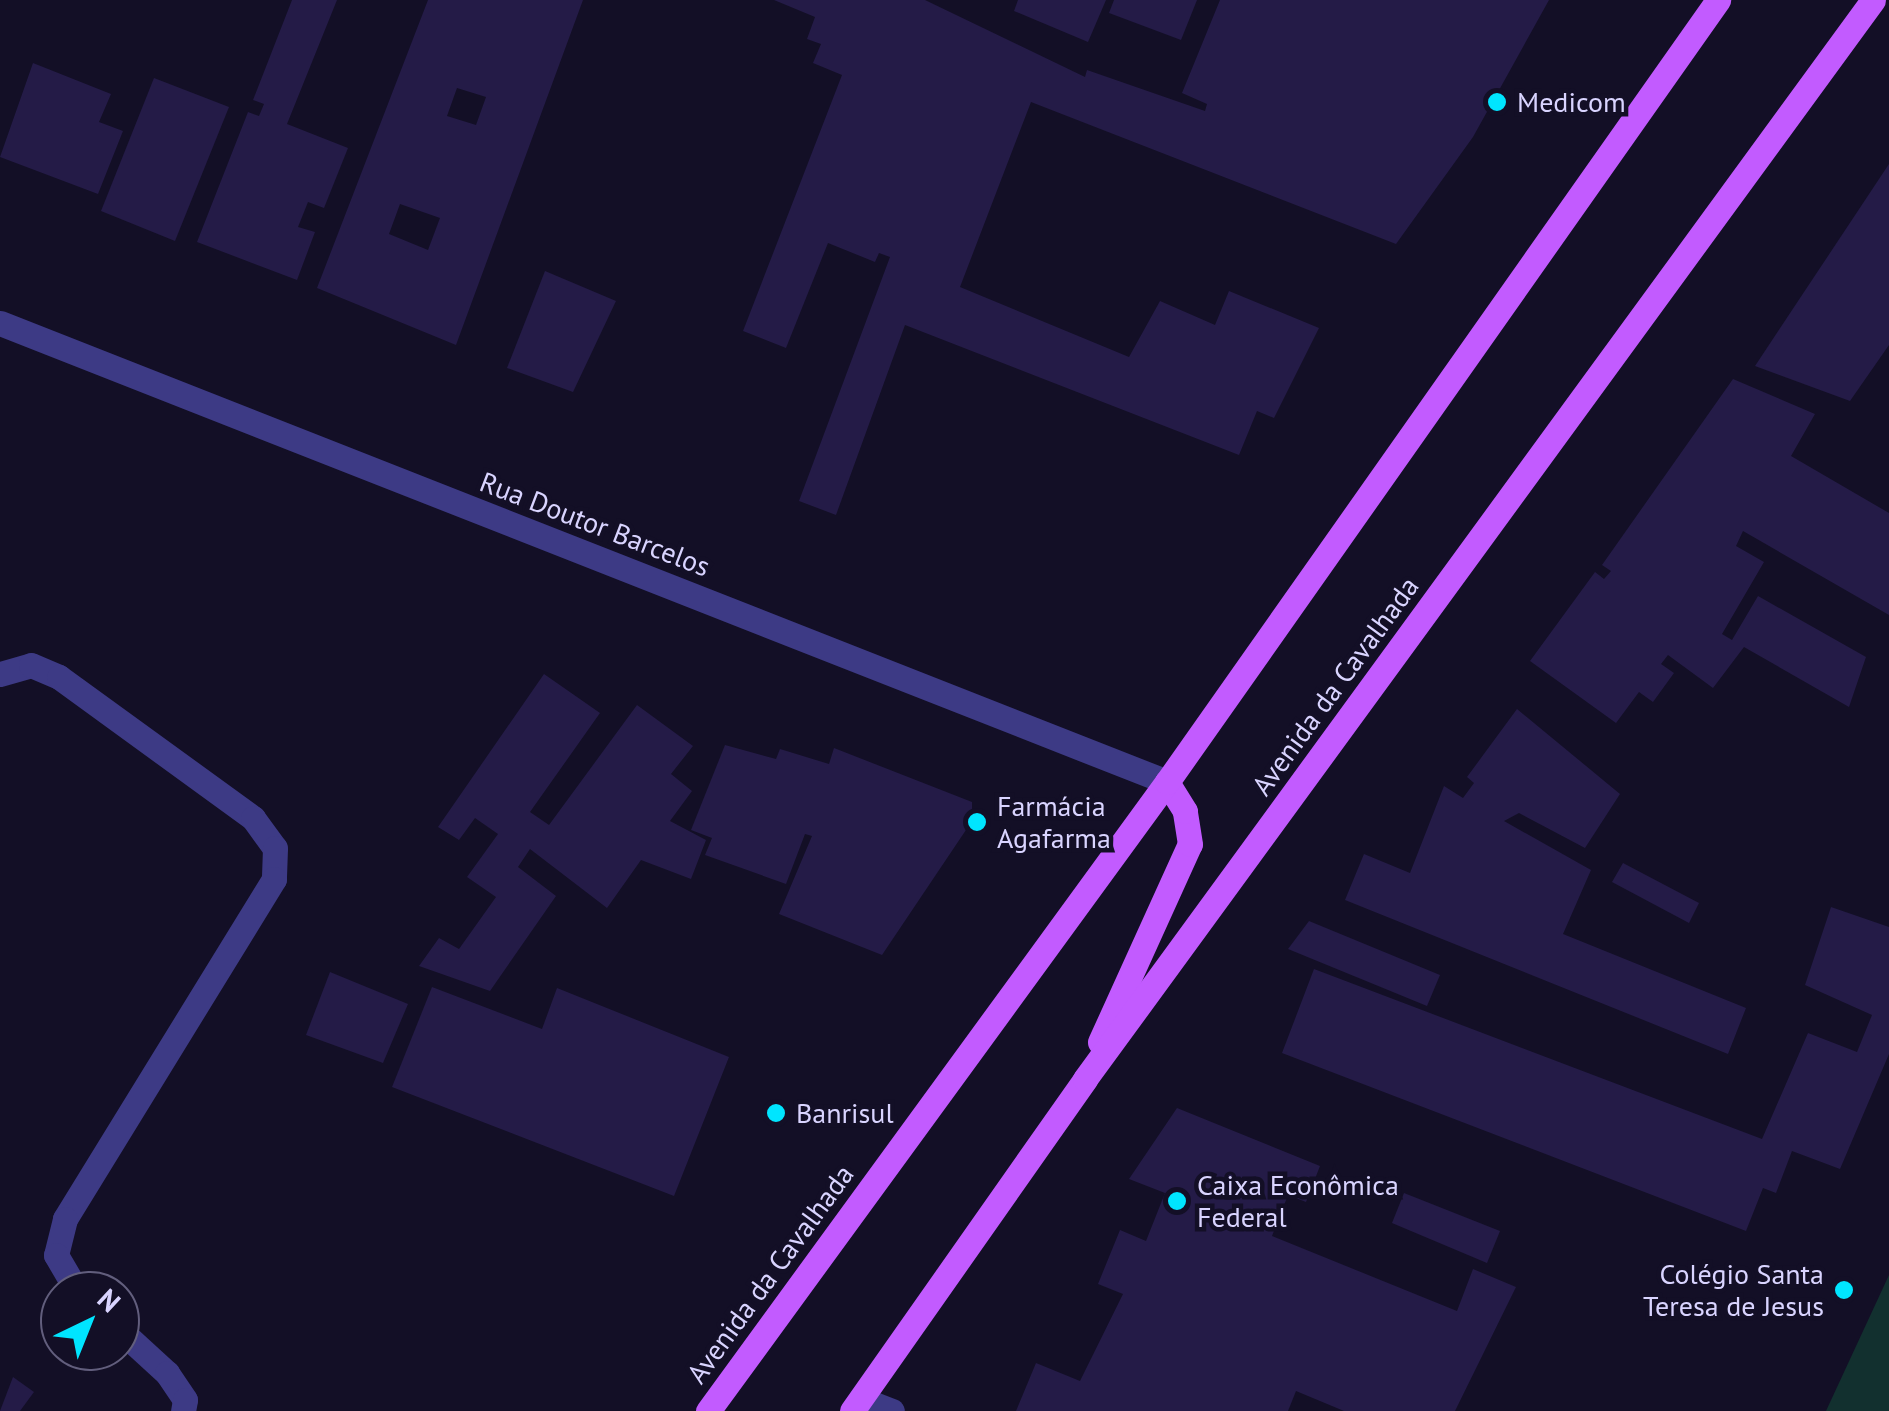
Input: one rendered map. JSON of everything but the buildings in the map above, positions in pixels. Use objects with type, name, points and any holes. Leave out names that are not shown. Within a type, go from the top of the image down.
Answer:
[{"type":"main road","name":"Avenida da Cavalhada","points":[[708,1411],[1167,782],[1718,0]]},
{"type":"main road","name":"Avenida da Cavalhada","points":[[857,1405],[1085,1079],[1873,0]]},
{"type":"main road","points":[[1085,1079],[1190,844],[1186,811],[1167,782]]},
{"type":"street","name":"Rua Doutor Barcelos","points":[[0,323],[1167,782]]},
{"type":"street","points":[[0,674],[31,665],[59,677],[253,818],[276,848],[274,879],[65,1219],[56,1255],[65,1271]]},
{"type":"street","points":[[140,1348],[167,1372],[185,1400],[183,1411]]},
{"type":"street","points":[[857,1405],[892,1411]]},
{"type":"green space","points":[[1889,1275],[1889,1411],[1826,1411]]},
{"type":"place","name":"Medicom","points":[[1497,102]]},
{"type":"place","name":"Farmácia Agafarma","points":[[977,822]]},
{"type":"place","name":"Banrisul","points":[[776,1113]]},
{"type":"place","name":"Caixa Econômica Federal","points":[[1177,1201]]},
{"type":"place","name":"Colégio Santa Teresa de Jesus","points":[[1844,1290]]}]
